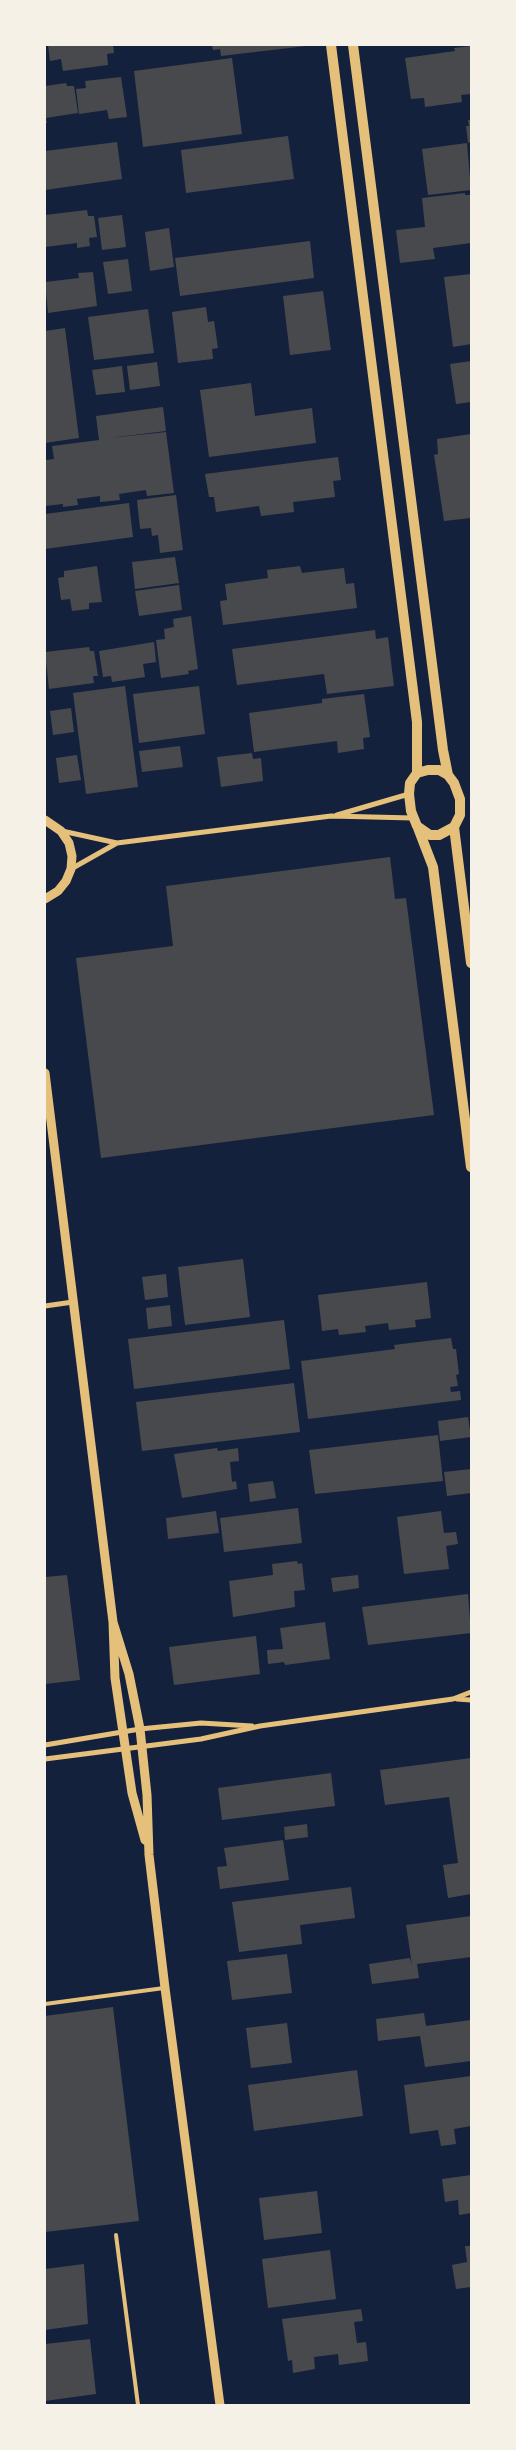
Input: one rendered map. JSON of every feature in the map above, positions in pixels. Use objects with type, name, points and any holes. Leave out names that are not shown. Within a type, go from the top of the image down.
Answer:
[{"type":"main road","points":[[331,45],[417,722],[417,773],[410,783],[409,794],[415,822],[433,867],[471,1167]]},
{"type":"main road","points":[[353,45],[443,750],[448,775]]},
{"type":"main road","points":[[417,773],[439,770],[448,775],[454,783],[460,799],[460,815],[454,827],[471,962]]},
{"type":"main road","points":[[415,822],[430,835],[439,835],[454,827]]},
{"type":"street","points":[[61,831],[117,843],[331,816],[409,794]]},
{"type":"street","points":[[331,816],[415,822]]},
{"type":"street","points":[[45,820],[61,831],[69,842],[72,856],[71,869],[66,881],[58,891],[46,900]]},
{"type":"street","points":[[71,869],[117,843]]},
{"type":"street","points":[[45,1073],[113,1622],[114,1678],[132,1793],[149,1854]]},
{"type":"street","points":[[45,1306],[73,1302]]},
{"type":"street","points":[[113,1622],[129,1674],[140,1728],[147,1795],[149,1854],[220,2405]]},
{"type":"street","points":[[453,1699],[471,1692]]},
{"type":"street","points":[[45,1759],[142,1748],[201,1739],[260,1726],[453,1699],[471,1700]]},
{"type":"street","points":[[45,1745],[140,1728],[200,1723],[260,1726]]},
{"type":"lane","points":[[45,2004],[165,1988]]},
{"type":"lane","points":[[116,2235],[138,2405]]},
{"type":"building","points":[[48,45],[113,45],[114,53],[107,54],[108,65],[63,71],[61,59],[50,61]]},
{"type":"building","points":[[212,45],[306,46],[221,56],[220,49],[213,50]]},
{"type":"building","points":[[471,46],[471,94],[461,95],[462,102],[425,107],[424,98],[411,99],[405,58],[455,51],[454,48]]},
{"type":"building","points":[[232,58],[242,134],[143,147],[134,71]]},
{"type":"building","points":[[121,77],[127,117],[109,119],[107,110],[79,114],[76,89],[86,88],[85,81]]},
{"type":"building","points":[[66,83],[67,86],[74,86],[78,113],[46,118],[47,123],[45,123],[45,86]]},
{"type":"building","points":[[468,120],[471,120],[471,142],[468,143],[466,126],[469,126]]},
{"type":"building","points":[[288,136],[294,179],[186,193],[181,150]]},
{"type":"building","points":[[117,142],[122,179],[45,190],[45,151]]},
{"type":"building","points":[[467,143],[471,190],[428,195],[422,149]]},
{"type":"building","points":[[465,193],[465,195],[471,195],[471,243],[433,248],[435,259],[400,263],[396,230],[425,227],[422,198]]},
{"type":"building","points":[[87,210],[88,216],[94,216],[97,237],[89,238],[90,246],[77,248],[77,243],[45,247],[45,215]]},
{"type":"building","points":[[122,215],[126,247],[102,250],[98,218]]},
{"type":"building","points":[[169,228],[174,267],[150,271],[145,232]]},
{"type":"building","points":[[310,241],[314,278],[180,296],[175,258]]},
{"type":"building","points":[[128,259],[132,291],[108,294],[103,262]]},
{"type":"building","points":[[93,272],[97,306],[48,313],[45,282],[79,278],[78,273]]},
{"type":"building","points":[[471,274],[471,344],[453,347],[444,277]]},
{"type":"building","points":[[323,291],[331,350],[290,355],[283,296]]},
{"type":"building","points":[[206,307],[208,322],[214,321],[218,348],[212,349],[213,359],[178,363],[172,312]]},
{"type":"building","points":[[148,309],[154,353],[94,360],[88,317]]},
{"type":"building","points":[[65,328],[79,438],[45,443],[45,331]]},
{"type":"building","points":[[471,361],[471,402],[456,404],[450,364]]},
{"type":"building","points":[[157,362],[160,386],[130,390],[127,366]]},
{"type":"building","points":[[122,366],[125,392],[96,395],[92,370]]},
{"type":"building","points":[[251,383],[255,416],[312,408],[316,443],[209,457],[200,390]]},
{"type":"building","points":[[163,407],[166,431],[109,438],[166,432],[174,493],[147,496],[146,490],[119,494],[120,500],[100,502],[100,496],[77,499],[78,505],[63,507],[63,504],[45,506],[45,460],[54,459],[52,446],[99,440],[96,416]]},
{"type":"building","points":[[471,434],[471,518],[444,521],[434,455],[438,454],[437,439]]},
{"type":"building","points":[[338,457],[341,480],[333,481],[335,497],[293,502],[294,512],[261,516],[259,506],[216,512],[214,497],[209,497],[205,474]]},
{"type":"building","points":[[176,495],[183,550],[160,553],[158,535],[152,536],[151,528],[140,529],[137,500]]},
{"type":"building","points":[[129,503],[133,537],[45,549],[45,514]]},
{"type":"building","points":[[175,557],[179,583],[135,589],[132,562]]},
{"type":"building","points":[[97,566],[102,602],[89,603],[89,609],[72,611],[70,599],[61,600],[58,578],[64,577],[64,571]]},
{"type":"building","points":[[300,566],[302,573],[344,568],[346,584],[354,583],[357,608],[223,625],[220,601],[227,600],[225,584],[268,578],[267,570]]},
{"type":"building","points":[[179,585],[182,610],[139,616],[135,591]]},
{"type":"building","points":[[191,616],[198,669],[188,671],[189,674],[161,678],[156,640],[165,639],[164,629],[174,627],[173,619]]},
{"type":"building","points":[[375,630],[376,639],[388,637],[394,686],[327,694],[324,674],[237,685],[232,649]]},
{"type":"building","points":[[154,642],[156,662],[143,664],[145,677],[112,682],[111,676],[103,677],[99,651]]},
{"type":"building","points":[[89,647],[90,651],[94,651],[98,676],[93,676],[94,683],[49,689],[45,652]]},
{"type":"building","points":[[125,686],[138,787],[86,794],[73,693]]},
{"type":"building","points":[[199,686],[205,734],[139,743],[133,694]]},
{"type":"building","points":[[364,694],[370,737],[363,738],[364,749],[338,753],[337,741],[254,752],[249,713],[322,703],[322,699]]},
{"type":"building","points":[[71,708],[74,732],[53,735],[50,711]]},
{"type":"building","points":[[180,746],[183,767],[142,772],[139,751]]},
{"type":"building","points":[[252,753],[253,759],[261,758],[263,781],[221,787],[217,757]]},
{"type":"building","points":[[77,755],[81,780],[59,783],[56,758]]},
{"type":"building","points":[[390,857],[395,899],[406,898],[434,1115],[101,1158],[76,958],[173,946],[166,886]]},
{"type":"building","points":[[243,1259],[250,1317],[185,1325],[178,1267]]},
{"type":"building","points":[[166,1274],[168,1297],[145,1300],[142,1277]]},
{"type":"building","points":[[427,1282],[431,1318],[415,1320],[416,1327],[389,1330],[388,1323],[365,1326],[366,1332],[339,1335],[338,1329],[322,1331],[318,1295]]},
{"type":"building","points":[[170,1305],[172,1326],[148,1329],[146,1308]]},
{"type":"building","points":[[284,1320],[290,1369],[134,1389],[128,1339]]},
{"type":"building","points":[[451,1338],[453,1349],[456,1349],[459,1374],[456,1375],[458,1386],[450,1387],[451,1392],[460,1391],[461,1400],[308,1419],[301,1361],[395,1349],[394,1345]]},
{"type":"building","points":[[294,1383],[300,1432],[142,1451],[136,1402]]},
{"type":"building","points":[[468,1417],[471,1437],[440,1441],[438,1421]]},
{"type":"building","points":[[438,1435],[443,1481],[315,1494],[309,1450]]},
{"type":"building","points":[[217,1448],[218,1451],[238,1448],[239,1461],[230,1462],[232,1482],[236,1481],[237,1489],[182,1498],[174,1454]]},
{"type":"building","points":[[471,1469],[471,1493],[447,1496],[444,1472]]},
{"type":"building","points":[[273,1481],[276,1498],[250,1502],[248,1484]]},
{"type":"building","points":[[298,1508],[302,1543],[224,1552],[220,1518]]},
{"type":"building","points":[[216,1511],[219,1533],[168,1539],[166,1518]]},
{"type":"building","points":[[441,1511],[444,1533],[456,1532],[458,1544],[446,1546],[449,1569],[404,1574],[397,1517]]},
{"type":"building","points":[[297,1561],[298,1564],[302,1563],[305,1590],[294,1591],[295,1607],[233,1617],[229,1581],[273,1575],[272,1564]]},
{"type":"building","points":[[67,1575],[80,1680],[45,1684],[45,1577]]},
{"type":"building","points":[[358,1575],[359,1588],[333,1592],[331,1578]]},
{"type":"building","points":[[468,1594],[471,1633],[368,1645],[362,1607]]},
{"type":"building","points":[[325,1622],[330,1659],[285,1665],[284,1662],[268,1664],[267,1650],[283,1649],[280,1628]]},
{"type":"building","points":[[256,1636],[260,1674],[174,1685],[169,1647]]},
{"type":"building","points":[[471,1758],[471,1894],[448,1898],[443,1865],[458,1863],[449,1797],[385,1805],[380,1770]]},
{"type":"building","points":[[331,1773],[335,1806],[222,1820],[218,1788]]},
{"type":"building","points":[[307,1824],[308,1837],[285,1840],[284,1827]]},
{"type":"building","points":[[283,1840],[289,1880],[220,1889],[217,1867],[227,1866],[224,1848]]},
{"type":"building","points":[[351,1887],[355,1918],[300,1925],[302,1944],[239,1952],[232,1902]]},
{"type":"building","points":[[471,1916],[471,1957],[417,1964],[419,1978],[372,1984],[369,1964],[410,1958],[412,1965],[406,1925]]},
{"type":"building","points":[[287,1954],[292,1993],[232,2000],[227,1961]]},
{"type":"building","points":[[113,2007],[139,2221],[45,2232],[45,2016]]},
{"type":"building","points":[[424,2013],[426,2026],[471,2020],[471,2061],[425,2067],[420,2036],[378,2041],[376,2019]]},
{"type":"building","points":[[287,2023],[292,2063],[251,2068],[246,2028]]},
{"type":"building","points":[[357,2070],[363,2116],[254,2131],[248,2085]]},
{"type":"building","points":[[471,2076],[471,2126],[454,2129],[456,2144],[441,2146],[438,2130],[410,2134],[404,2085]]},
{"type":"building","points":[[471,2175],[471,2213],[459,2215],[458,2200],[445,2202],[442,2179]]},
{"type":"building","points":[[317,2191],[322,2233],[264,2240],[259,2198]]},
{"type":"building","points":[[465,2246],[471,2246],[471,2287],[456,2289],[452,2265],[467,2262]]},
{"type":"building","points":[[330,2250],[336,2299],[268,2308],[262,2259]]},
{"type":"building","points":[[84,2264],[88,2324],[45,2330],[45,2269]]},
{"type":"building","points":[[361,2309],[363,2321],[354,2322],[357,2343],[366,2342],[368,2361],[339,2365],[338,2354],[314,2357],[315,2369],[293,2373],[292,2360],[288,2361],[282,2319]]},
{"type":"building","points":[[90,2339],[96,2394],[45,2401],[45,2344]]}]
